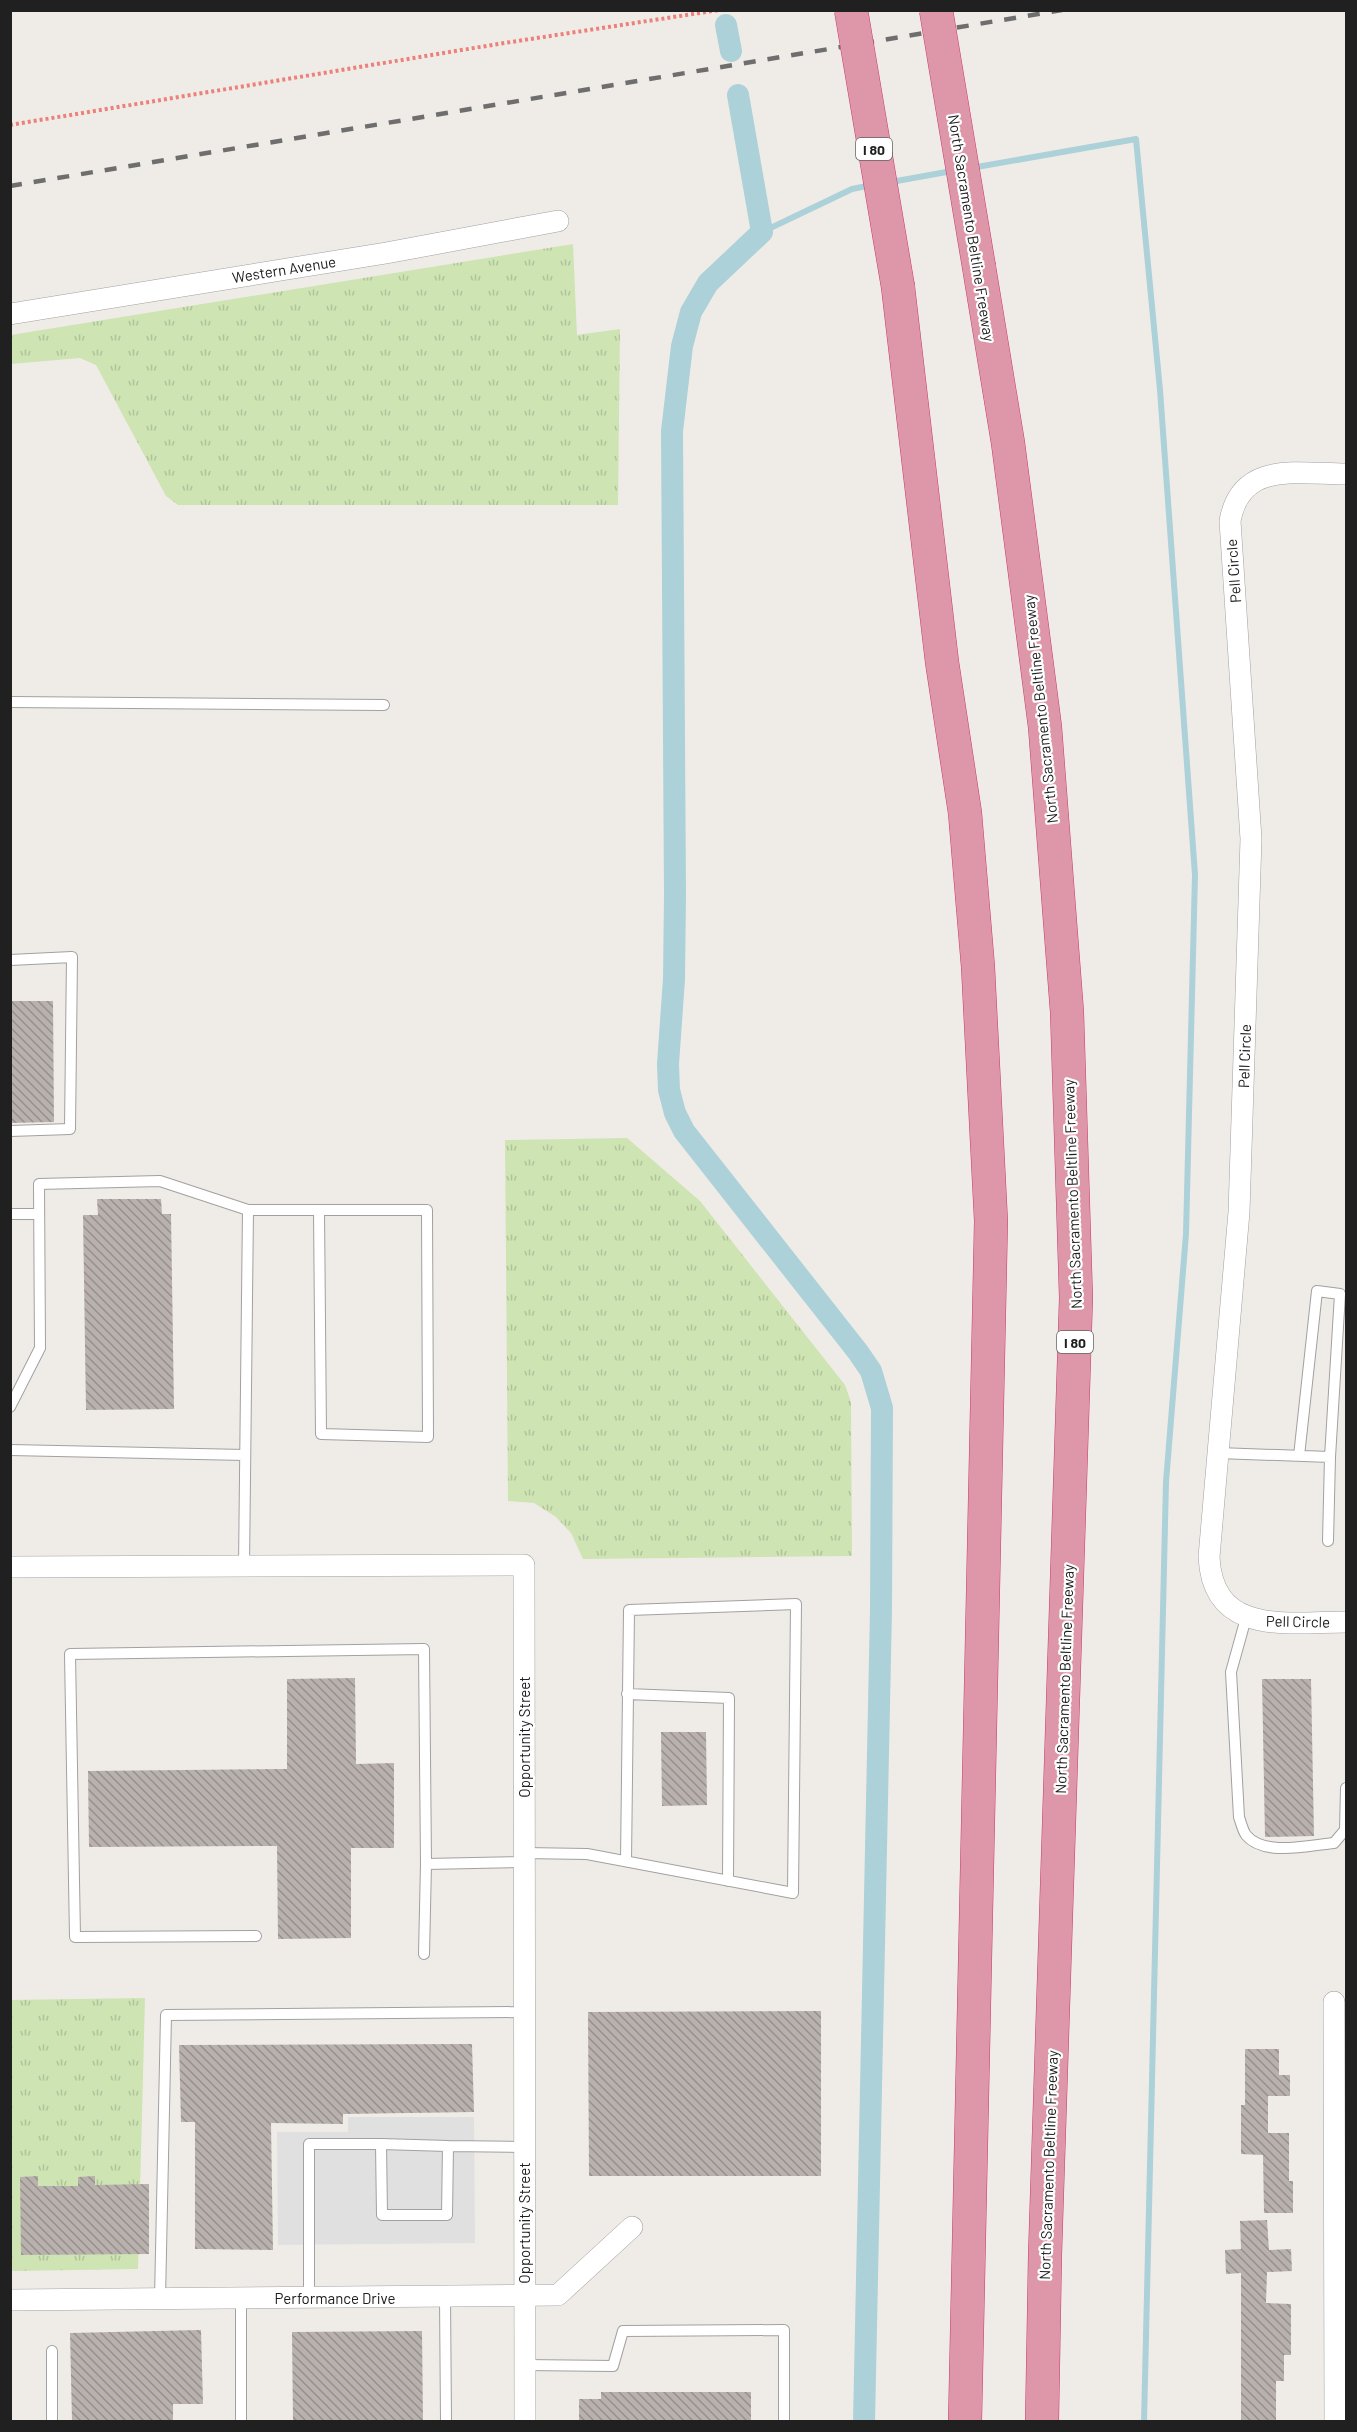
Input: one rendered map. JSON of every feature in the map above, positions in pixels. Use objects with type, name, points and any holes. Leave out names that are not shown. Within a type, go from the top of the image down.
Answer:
[{"type":"highway","name":"I 80","points":[[851,10],[898,287],[942,662],[965,813],[978,967],[991,1221],[965,2421]]},
{"type":"highway","name":"North Sacramento Beltline Freeway","points":[[936,10],[1008,443],[1045,727],[1067,1012],[1076,1286],[1042,2421]]},
{"type":"street","name":"Western Avenue","points":[[10,314],[558,221]]},
{"type":"street","name":"Pell Circle","points":[[1347,474],[1273,474],[1260,478],[1240,493],[1233,506],[1230,521],[1251,839],[1239,1212],[1210,1571],[1221,1599],[1246,1618],[1268,1623],[1347,1622]]},
{"type":"street","name":"Opportunity Street","points":[[10,1567],[524,1565],[525,2421]]},
{"type":"street","points":[[1334,2002],[1341,2188],[1335,2421]]},
{"type":"street","name":"Performance Drive","points":[[10,2300],[558,2295],[632,2227]]},
{"type":"lane","points":[[10,702],[384,705]]},
{"type":"lane","points":[[10,960],[72,957],[70,1129],[10,1131]]},
{"type":"lane","points":[[10,1407],[40,1348],[39,1184],[160,1181],[248,1210],[319,1210],[427,1210],[428,1437],[321,1434],[319,1210]]},
{"type":"lane","points":[[244,1566],[248,1210]]},
{"type":"lane","points":[[10,1214],[39,1214]]},
{"type":"lane","points":[[1299,1456],[1317,1292],[1340,1294],[1330,1457],[1328,1541]]},
{"type":"lane","points":[[10,1450],[245,1455]]},
{"type":"lane","points":[[1218,1453],[1330,1457]]},
{"type":"lane","points":[[426,1864],[587,1854],[793,1893],[796,1604],[629,1610],[626,1861]]},
{"type":"lane","points":[[1246,1618],[1231,1672],[1239,1817],[1246,1835],[1258,1846],[1271,1849],[1334,1843],[1345,1830],[1347,1788]]},
{"type":"lane","points":[[256,1936],[75,1937],[70,1654],[424,1649],[426,1864],[424,1954]]},
{"type":"lane","points":[[627,1694],[729,1698],[728,1881]]},
{"type":"lane","points":[[160,2299],[166,2015],[524,2012]]},
{"type":"lane","points":[[309,2298],[309,2144],[524,2147]]},
{"type":"lane","points":[[381,2144],[382,2215],[447,2215],[448,2146]]},
{"type":"lane","points":[[445,2297],[446,2421]]},
{"type":"lane","points":[[241,2299],[242,2421]]},
{"type":"lane","points":[[525,2365],[614,2366],[623,2331],[784,2330],[784,2421]]},
{"type":"lane","points":[[52,2351],[52,2421]]},
{"type":"path","points":[[10,125],[498,44],[719,10]]},
{"type":"green space","points":[[573,244],[577,335],[620,329],[618,505],[178,505],[166,496],[96,365],[80,358],[11,364],[11,335]]},
{"type":"green space","points":[[627,1138],[700,1201],[845,1385],[851,1402],[852,1556],[583,1559],[571,1533],[556,1517],[534,1503],[508,1501],[505,1140]]},
{"type":"green space","points":[[145,1998],[138,2269],[13,2271],[11,2269],[10,2000]]},
{"type":"shaded area","points":[[348,2117],[474,2117],[475,2243],[278,2245],[277,2132],[348,2132]]},
{"type":"building","points":[[10,1001],[53,1001],[54,1122],[10,1123]]},
{"type":"building","points":[[97,1199],[161,1199],[162,1214],[171,1214],[174,1409],[86,1410],[83,1215],[98,1215]]},
{"type":"building","points":[[355,1678],[356,1764],[394,1763],[394,1848],[351,1848],[351,1938],[278,1939],[277,1846],[89,1847],[88,1771],[287,1769],[287,1679]]},
{"type":"building","points":[[1262,1679],[1311,1679],[1314,1836],[1265,1837]]},
{"type":"building","points":[[661,1732],[706,1732],[707,1805],[662,1806]]},
{"type":"building","points":[[821,2011],[821,2176],[589,2176],[588,2012]]},
{"type":"building","points":[[472,2044],[474,2112],[343,2114],[343,2124],[271,2123],[273,2250],[195,2249],[195,2122],[181,2122],[179,2045]]},
{"type":"building","points":[[1245,2049],[1279,2049],[1279,2075],[1290,2075],[1290,2096],[1268,2096],[1268,2133],[1289,2133],[1289,2181],[1293,2181],[1293,2213],[1264,2213],[1263,2155],[1241,2154],[1241,2105],[1245,2105]]},
{"type":"building","points":[[38,2176],[38,2186],[78,2186],[78,2177],[95,2176],[95,2185],[149,2184],[149,2254],[21,2255],[20,2177]]},
{"type":"building","points":[[1267,2220],[1269,2250],[1291,2249],[1292,2271],[1267,2272],[1266,2303],[1291,2304],[1291,2355],[1284,2355],[1284,2381],[1276,2381],[1276,2421],[1241,2421],[1241,2273],[1226,2274],[1225,2250],[1241,2249],[1240,2221]]},
{"type":"building","points":[[201,2330],[203,2404],[173,2404],[173,2421],[72,2421],[70,2333]]},
{"type":"building","points":[[422,2331],[423,2421],[293,2421],[292,2332]]},
{"type":"building","points":[[601,2392],[751,2392],[751,2421],[579,2421],[579,2399],[601,2399]]},
{"type":"waterway","points":[[726,25],[731,51]]},
{"type":"waterway","points":[[738,95],[762,232],[708,283],[691,312],[682,346],[672,431],[675,895],[669,1090],[675,1113],[684,1131],[871,1371],[882,1408],[881,1610],[864,2422]]},
{"type":"waterway","points":[[971,168],[1136,139],[1160,390],[1195,875],[1186,1234],[1166,1482],[1144,2422]]},
{"type":"waterway","points":[[891,182],[952,171]]},
{"type":"waterway","points":[[762,232],[852,189],[872,185]]},
{"type":"railway","points":[[10,186],[1062,10]]}]
